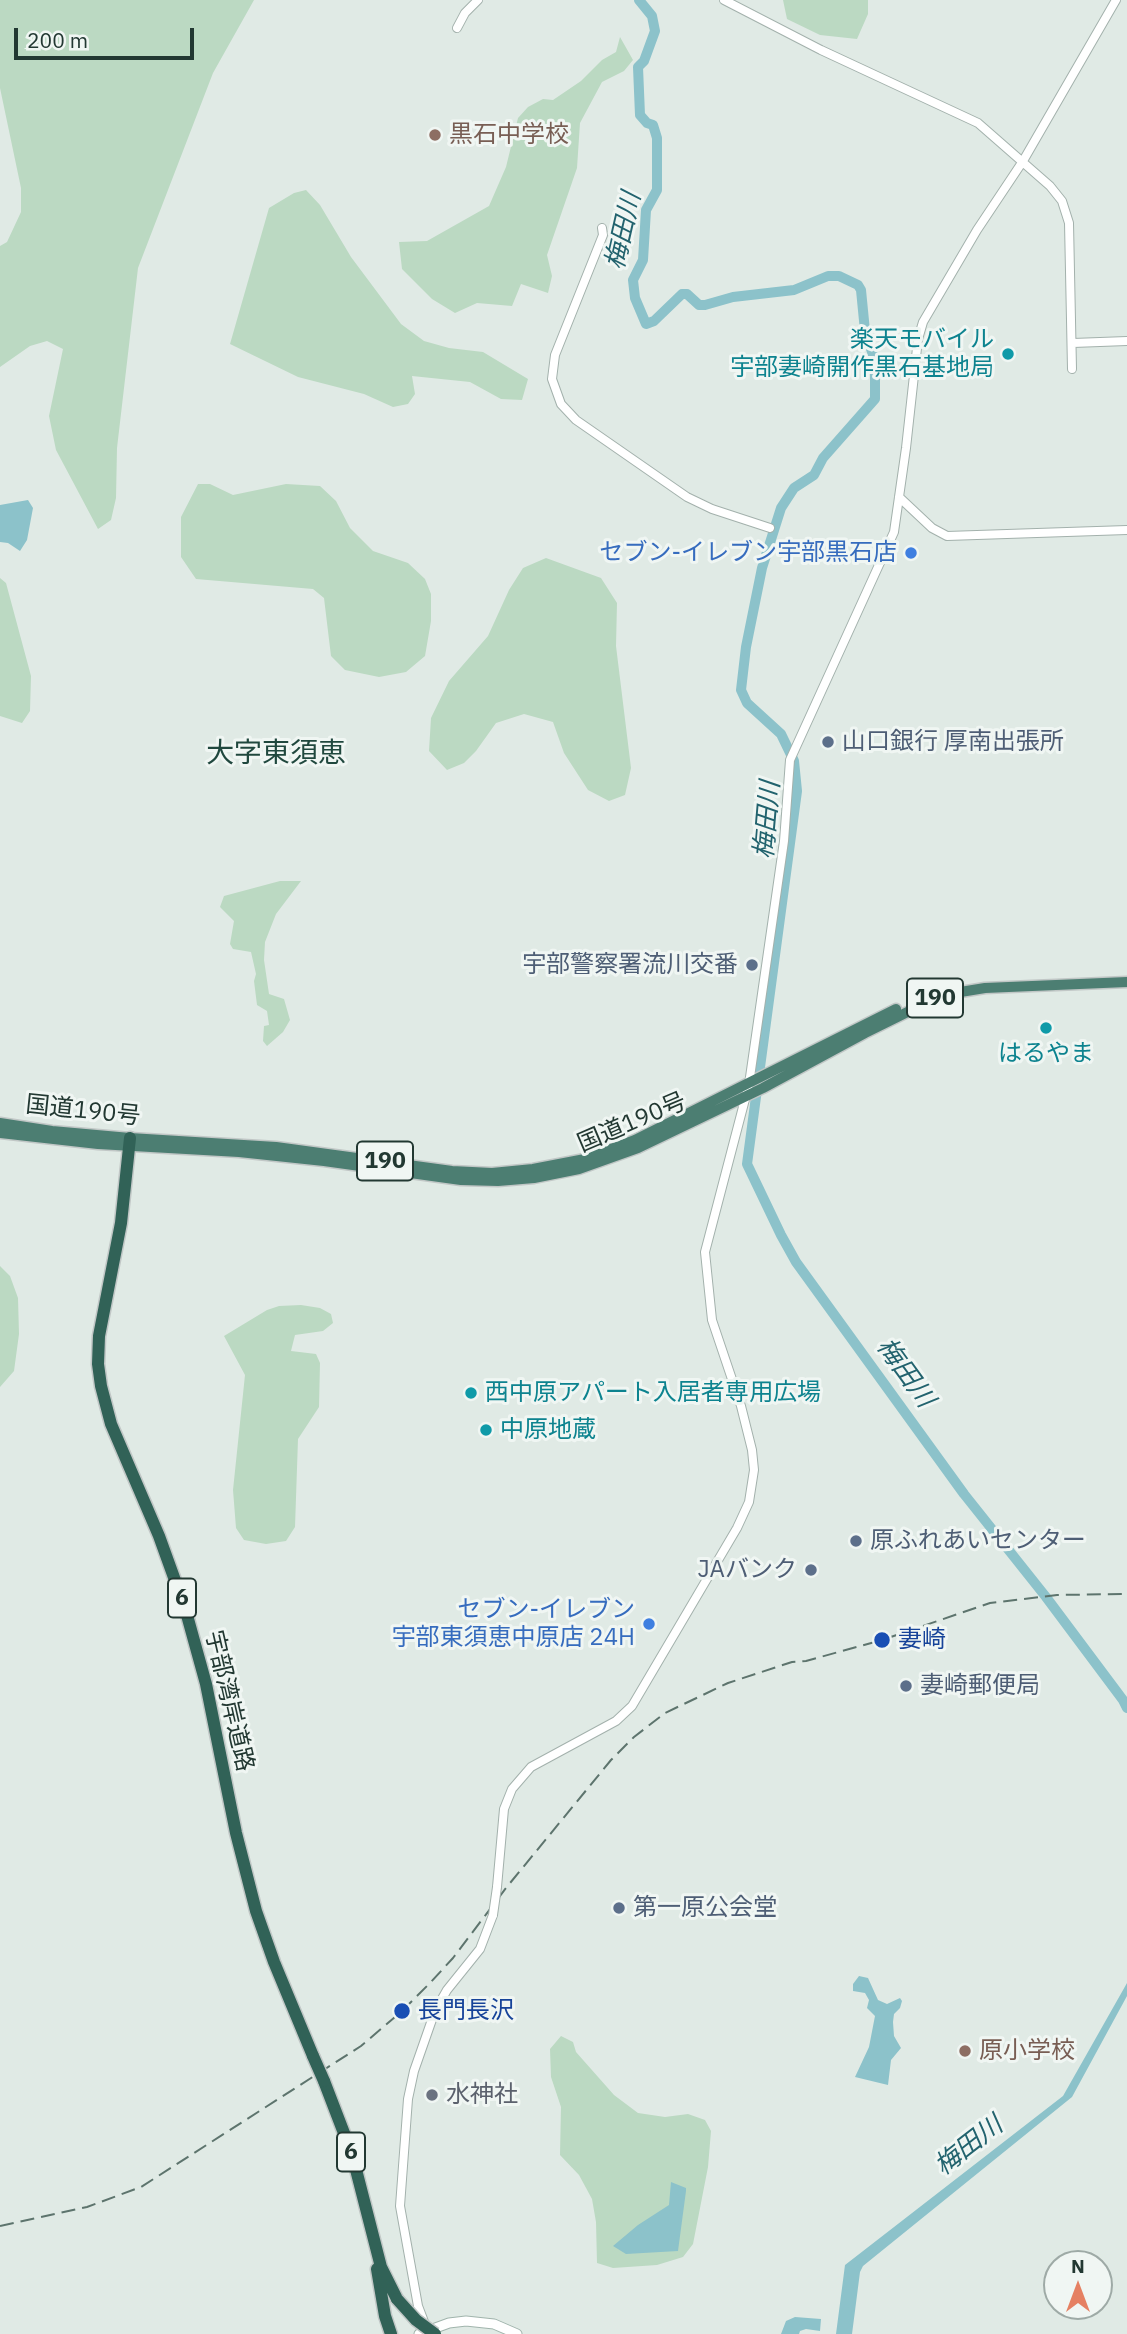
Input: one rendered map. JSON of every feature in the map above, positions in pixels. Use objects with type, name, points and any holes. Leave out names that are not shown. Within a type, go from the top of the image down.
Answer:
[{"type":"highway","name":"国道190号","points":[[0,1133],[129,1142],[356,1164],[461,1180],[516,1180],[559,1173],[613,1158],[754,1086],[916,1007],[955,991],[1127,980]]},
{"type":"highway","name":"国道190号","points":[[0,1123],[129,1142]]},
{"type":"highway","name":"宇部湾岸道路","points":[[129,1142],[121,1223],[99,1336],[98,1364],[103,1398],[185,1608],[206,1684],[236,1833],[256,1911],[352,2154],[383,2273],[397,2299],[427,2333]]},
{"type":"highway","name":"宇部湾岸道路","points":[[371,2227],[390,2332]]},
{"type":"main road","points":[[427,2333],[458,2322],[477,2321],[495,2324],[515,2333]]},
{"type":"street","points":[[457,28],[465,13],[478,0]]},
{"type":"street","points":[[724,0],[821,50],[978,122],[1056,193],[1068,216],[1072,369]]},
{"type":"street","points":[[427,2333],[418,2306],[400,2206],[408,2099],[416,2062],[435,2011],[447,1990],[480,1949],[493,1916],[504,1809],[512,1788],[531,1768],[616,1721],[632,1706],[737,1528],[749,1502],[754,1470],[752,1450],[741,1406],[712,1320],[705,1252],[754,1086],[784,841],[790,760],[896,524],[918,339],[923,322],[977,230],[1023,161],[1116,0]]},
{"type":"street","points":[[602,228],[603,235],[564,331],[553,367],[552,379],[561,404],[576,420],[669,486],[712,509],[770,528]]},
{"type":"street","points":[[1073,343],[1127,341]]},
{"type":"street","points":[[899,497],[932,528],[947,536],[1127,530]]},
{"type":"green space","points":[[0,0],[254,0],[213,73],[138,268],[117,448],[116,498],[111,520],[98,529],[56,450],[49,416],[63,349],[47,341],[30,346],[0,367],[0,246],[7,242],[21,212],[21,188],[0,88]]},
{"type":"green space","points":[[783,0],[868,0],[868,14],[857,39],[820,35],[787,19]]},
{"type":"green space","points":[[620,37],[633,60],[624,71],[602,82],[580,123],[577,168],[547,255],[552,276],[548,293],[521,284],[512,306],[477,303],[455,313],[432,299],[402,269],[399,242],[427,241],[489,206],[506,167],[518,118],[528,107],[543,99],[553,100],[581,81],[602,60],[616,52]]},
{"type":"green space","points":[[306,190],[320,205],[351,257],[401,324],[424,341],[449,348],[483,352],[528,379],[522,400],[501,399],[470,382],[412,376],[415,394],[408,404],[393,407],[364,394],[298,377],[230,344],[269,208],[294,193]]},
{"type":"green space","points":[[198,484],[210,484],[233,495],[286,484],[320,486],[336,501],[350,528],[373,551],[408,563],[425,579],[431,594],[431,621],[425,656],[406,672],[379,677],[345,670],[331,656],[324,598],[313,589],[196,579],[181,557],[181,517]]},
{"type":"green space","points":[[546,558],[601,578],[617,603],[616,646],[631,768],[625,795],[609,801],[588,790],[564,753],[553,722],[524,714],[496,723],[464,763],[447,770],[429,751],[431,718],[449,681],[488,636],[509,590],[523,568]]},
{"type":"green space","points":[[0,578],[6,583],[31,676],[30,711],[22,723],[0,716]]},
{"type":"green space","points":[[280,881],[301,881],[276,914],[265,942],[264,960],[269,994],[284,999],[290,1020],[283,1032],[267,1046],[263,1041],[264,1026],[269,1025],[267,1011],[257,1005],[254,981],[256,974],[251,952],[233,949],[230,944],[234,921],[220,907],[224,896]]},
{"type":"green space","points":[[0,1266],[10,1276],[18,1298],[19,1334],[14,1371],[0,1387]]},
{"type":"green space","points":[[279,1306],[320,1308],[331,1314],[333,1323],[323,1331],[295,1335],[291,1351],[316,1354],[320,1363],[319,1407],[298,1439],[295,1527],[286,1541],[266,1544],[244,1540],[236,1528],[233,1490],[245,1375],[224,1336],[267,1310]]},
{"type":"green space","points":[[561,2036],[573,2042],[576,2052],[614,2095],[638,2113],[665,2117],[688,2114],[705,2120],[711,2131],[708,2167],[693,2244],[683,2257],[657,2265],[613,2268],[597,2263],[596,2222],[592,2199],[579,2175],[560,2155],[561,2107],[551,2077],[550,2049]]},
{"type":"water","points":[[28,500],[33,508],[27,540],[20,551],[8,543],[0,542],[0,505]]},
{"type":"water","points":[[859,1976],[868,1978],[878,2000],[887,2004],[900,1998],[902,2001],[894,2014],[893,2022],[894,2036],[901,2048],[891,2060],[888,2085],[855,2077],[869,2047],[875,2016],[867,2008],[869,2000],[865,1993],[853,1991],[853,1984]]},
{"type":"water","points":[[1127,1983],[1127,1996],[1072,2097],[863,2266],[852,2334],[836,2334],[845,2265],[1063,2096]]},
{"type":"water","points":[[671,2182],[686,2188],[678,2251],[626,2254],[613,2246],[638,2225],[669,2205]]},
{"type":"water","points":[[795,2317],[821,2319],[820,2331],[806,2329],[799,2334],[781,2334],[786,2321]]},
{"type":"waterway","name":"梅田川","points":[[639,0],[652,16],[655,31],[644,61],[638,67],[640,115],[653,125],[657,138],[657,190],[646,210],[643,260],[633,280],[635,298],[646,324],[654,321],[682,294],[687,294],[699,305],[705,305],[733,297],[794,290],[828,276],[839,276],[858,285],[861,290],[865,331],[875,361],[875,399],[823,458],[814,475],[794,488],[781,508],[762,568],[746,647],[741,690],[747,703],[781,734],[794,761],[797,791],[747,1164],[796,1262],[964,1494],[1046,1597],[1127,1708]]},
{"type":"railway","points":[[0,2226],[87,2207],[141,2187],[361,2046],[402,2011],[453,1958],[506,1888],[611,1760],[634,1737],[665,1713],[728,1683],[792,1662],[806,1661],[882,1640],[990,1603],[1057,1595],[1127,1594]]},
{"type":"place","name":"黒石中学校","points":[[435,135]]},
{"type":"place","name":"楽天モバイル 宇部妻崎開作黒石基地局","points":[[1008,354]]},
{"type":"place","name":"セブン-イレブン宇部黒石店","points":[[911,553]]},
{"type":"place","name":"山口銀行 厚南出張所","points":[[828,742]]},
{"type":"place","name":"宇部警察署流川交番","points":[[752,965]]},
{"type":"place","name":"はるやま","points":[[1046,1028]]},
{"type":"place","name":"西中原アパート入居者専用広場","points":[[471,1393]]},
{"type":"place","name":"中原地蔵","points":[[486,1430]]},
{"type":"place","name":"原ふれあいセンター","points":[[856,1541]]},
{"type":"place","name":"JAバンク","points":[[811,1570]]},
{"type":"place","name":"セブン-イレブン 宇部東須恵中原店 24H","points":[[649,1624]]},
{"type":"place","name":"妻崎","points":[[882,1640]]},
{"type":"place","name":"妻崎郵便局","points":[[906,1686]]},
{"type":"place","name":"第一原公会堂","points":[[619,1908]]},
{"type":"place","name":"長門長沢","points":[[402,2011]]},
{"type":"place","name":"原小学校","points":[[965,2051]]},
{"type":"place","name":"水神社","points":[[432,2095]]},
{"type":"district","name":"大字東須恵","points":[[276,754]]}]
